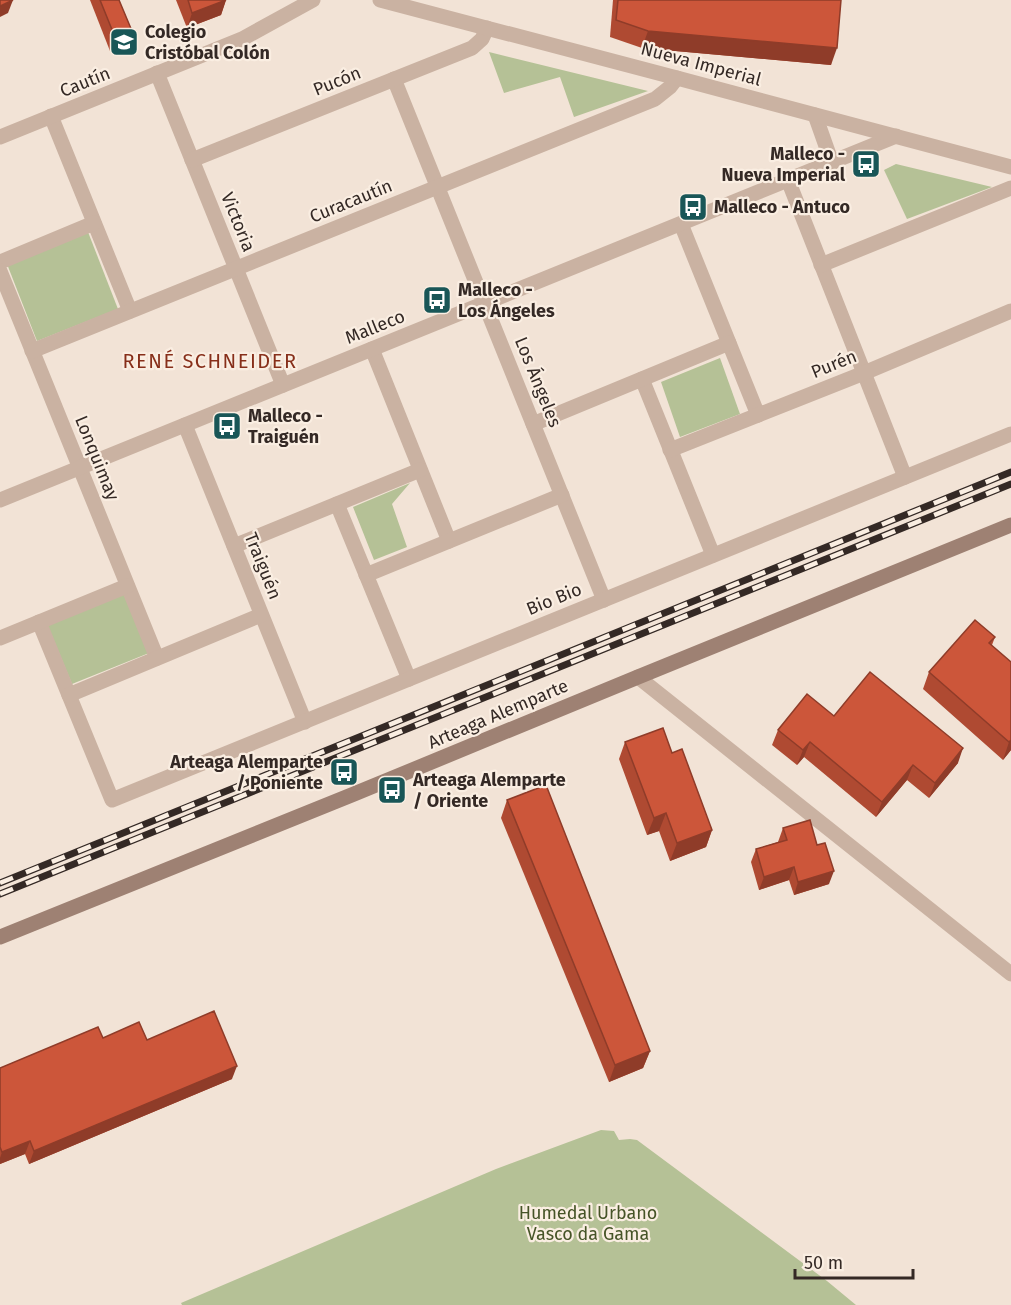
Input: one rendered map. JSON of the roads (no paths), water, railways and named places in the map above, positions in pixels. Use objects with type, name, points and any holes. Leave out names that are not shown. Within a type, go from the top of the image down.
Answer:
[{"type":"main road","name":"Arteaga Alemparte","points":[[0,937],[1011,525]]},
{"type":"street","name":"Cautín","points":[[0,137],[242,39],[313,0]]},
{"type":"street","name":"Nueva Imperial","points":[[380,0],[1011,167]]},
{"type":"street","name":"Pucón","points":[[192,160],[472,48],[482,39],[487,28]]},
{"type":"street","name":"Victoria","points":[[157,73],[283,385]]},
{"type":"street","name":"Curacautín","points":[[32,351],[655,99],[677,78]]},
{"type":"street","name":"Los Ángeles","points":[[394,79],[604,600]]},
{"type":"street","points":[[815,115],[832,162]]},
{"type":"street","points":[[51,116],[130,311]]},
{"type":"street","name":"Malleco","points":[[0,500],[896,136]]},
{"type":"street","points":[[788,180],[905,477]]},
{"type":"street","points":[[821,266],[1011,188]]},
{"type":"street","points":[[0,262],[94,223]]},
{"type":"street","points":[[681,224],[758,415]]},
{"type":"street","name":"Lonquimay","points":[[0,272],[157,658]]},
{"type":"street","name":"Purén","points":[[670,450],[864,373],[1011,311]]},
{"type":"street","points":[[533,424],[729,343]]},
{"type":"street","points":[[372,349],[449,541]]},
{"type":"street","points":[[642,379],[713,555]]},
{"type":"street","name":"Traiguén","points":[[185,425],[305,722]]},
{"type":"street","name":"Bio Bio","points":[[69,695],[112,800],[1011,434]]},
{"type":"street","points":[[234,546],[420,470]]},
{"type":"street","points":[[366,575],[562,495]]},
{"type":"street","points":[[337,504],[409,679]]},
{"type":"street","points":[[0,638],[128,586]]},
{"type":"street","points":[[39,622],[69,695],[261,615]]},
{"type":"street","points":[[638,676],[1011,974]]},
{"type":"railway","points":[[0,883],[1011,472]]},
{"type":"railway","points":[[0,894],[1011,484]]},
{"type":"place","name":"Colegio Cristóbal Colón","points":[[124,42]]},
{"type":"place","name":"Malleco - Nueva Imperial","points":[[866,164]]},
{"type":"place","name":"Malleco - Antuco","points":[[693,207]]},
{"type":"place","name":"Malleco - Los Ángeles","points":[[437,300]]},
{"type":"place","name":"Malleco - Traiguén","points":[[227,426]]},
{"type":"place","name":"Arteaga Alemparte / Poniente","points":[[344,772]]},
{"type":"place","name":"Arteaga Alemparte / Oriente","points":[[392,790]]},
{"type":"district","name":"RENÉ SCHNEIDER","points":[[210,361]]},
{"type":"park label","name":"Humedal Urbano Vasco da Gama","points":[[588,1223]]}]
